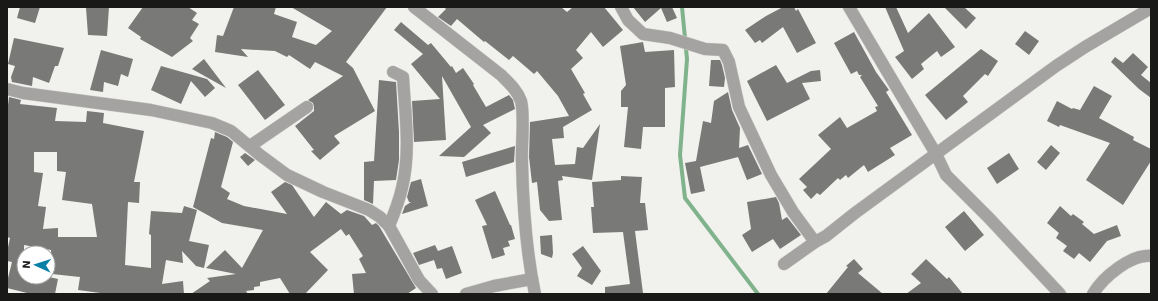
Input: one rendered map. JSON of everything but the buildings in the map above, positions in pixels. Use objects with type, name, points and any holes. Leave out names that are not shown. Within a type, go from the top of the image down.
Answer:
[{"type":"street","points":[[414,7],[501,75],[514,87],[519,96],[522,104],[521,146],[524,205],[535,294]]},
{"type":"street","points":[[621,7],[628,20],[643,34],[670,38],[705,49],[723,50],[729,62],[739,107],[771,175],[793,212],[815,242]]},
{"type":"street","points":[[849,7],[936,154],[946,175],[989,218],[1060,294]]},
{"type":"street","points":[[784,264],[826,236],[1056,66],[1151,8]]},
{"type":"street","points":[[390,226],[402,188],[405,172],[408,129],[403,76],[394,72]]},
{"type":"street","points":[[7,89],[23,93],[151,110],[212,123],[231,131],[272,165],[287,175],[323,192],[369,210],[380,217],[390,226],[419,280],[432,294]]},
{"type":"street","points":[[250,146],[307,107]]},
{"type":"street","points":[[1093,294],[1097,287],[1118,269],[1134,258],[1151,256]]},
{"type":"street","points":[[466,294],[494,286],[532,279]]},
{"type":"waterway","points":[[682,7],[687,59],[680,155],[685,198],[758,294]]}]
